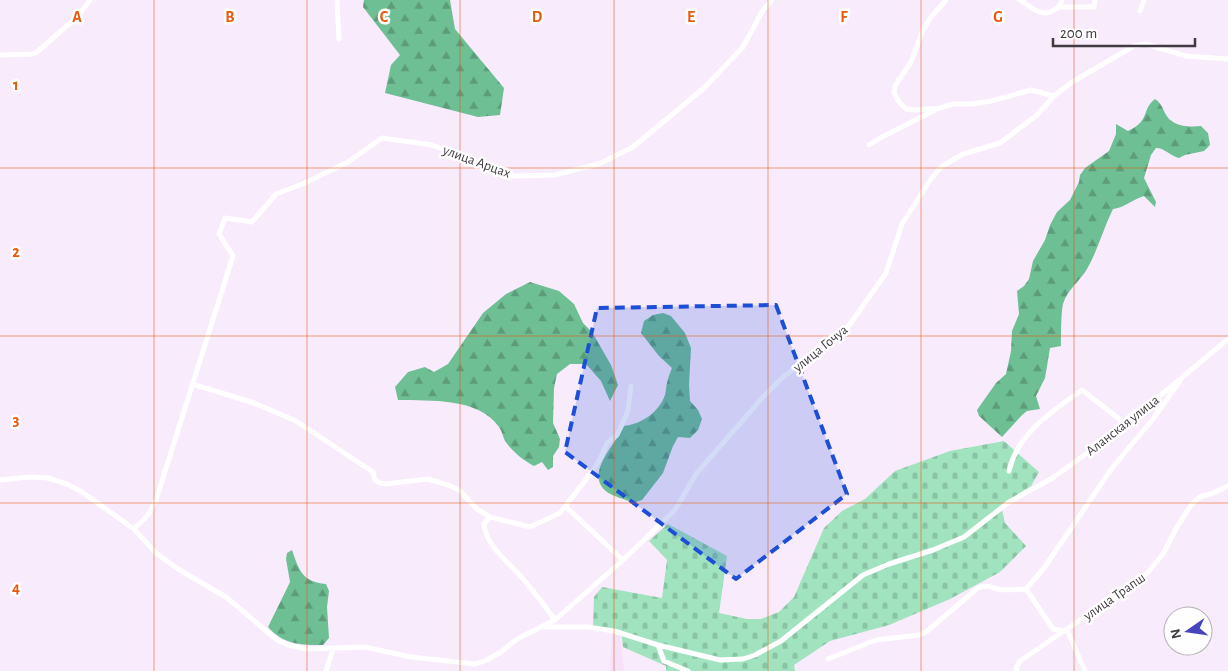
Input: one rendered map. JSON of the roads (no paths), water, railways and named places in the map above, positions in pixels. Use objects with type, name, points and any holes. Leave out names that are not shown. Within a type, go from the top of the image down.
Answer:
[{"type":"street","points":[[0,56],[38,52],[78,16],[90,0]]},
{"type":"street","points":[[337,0],[339,39]]},
{"type":"street","name":"улица Арцах","points":[[192,384],[233,256],[219,234],[224,218],[252,222],[276,194],[348,162],[382,138],[432,145],[514,176],[554,176],[599,164],[633,147],[704,88],[743,47],[763,10],[772,0]]},
{"type":"street","points":[[940,108],[914,110],[906,108],[894,94],[895,86],[911,62],[922,32],[931,16],[946,0]]},
{"type":"street","points":[[1020,0],[1040,13],[1051,12],[1058,7],[1062,0]]},
{"type":"street","points":[[1058,7],[1094,7],[1095,0]]},
{"type":"street","points":[[1140,11],[1144,0]]},
{"type":"street","name":"улица Гочуа","points":[[0,480],[30,477],[48,478],[67,484],[82,492],[134,529],[156,553],[178,569],[226,597],[277,640],[306,649],[364,647],[419,658],[475,664],[487,660],[517,639],[556,620],[624,560],[675,510],[696,474],[763,397],[782,378],[848,327],[886,273],[902,224],[941,167],[963,154],[1000,143],[1037,115],[1054,96],[1072,82],[1134,46],[1146,44],[1186,56],[1228,58]]},
{"type":"street","points":[[869,145],[940,108],[953,104],[991,101],[1031,90],[1054,96]]},
{"type":"street","name":"Аланская улица","points":[[540,627],[588,627],[720,660],[737,660],[755,656],[781,641],[863,575],[934,550],[964,537],[1009,502],[1051,479],[1090,451],[1123,422],[1184,376],[1228,339]]},
{"type":"street","points":[[828,659],[876,640],[919,635],[926,632],[984,585],[997,589],[1026,589],[1044,568],[1112,468],[1153,419],[1184,376]]},
{"type":"street","points":[[134,529],[148,515],[156,500],[192,384],[254,403],[296,421],[373,472],[375,480],[380,483],[428,479],[458,490],[477,509],[490,517],[530,527],[554,517],[566,507],[601,457],[607,443],[617,435],[628,411],[631,386]]},
{"type":"street","points":[[1009,471],[1011,462],[1020,444],[1033,429],[1056,408],[1082,390],[1123,422]]},
{"type":"street","name":"улица Трапш","points":[[1017,671],[1016,668],[1020,661],[1145,576],[1163,554],[1178,525],[1192,504],[1200,497],[1228,486]]},
{"type":"street","points":[[566,507],[624,560]]},
{"type":"street","points":[[490,517],[484,524],[488,538],[556,620]]},
{"type":"street","points":[[1026,589],[1053,629],[1066,630],[1085,671]]},
{"type":"street","points":[[658,645],[664,661],[688,671]]},
{"type":"street","points":[[326,671],[333,649]]},
{"type":"street","points":[[464,671],[466,663]]}]
